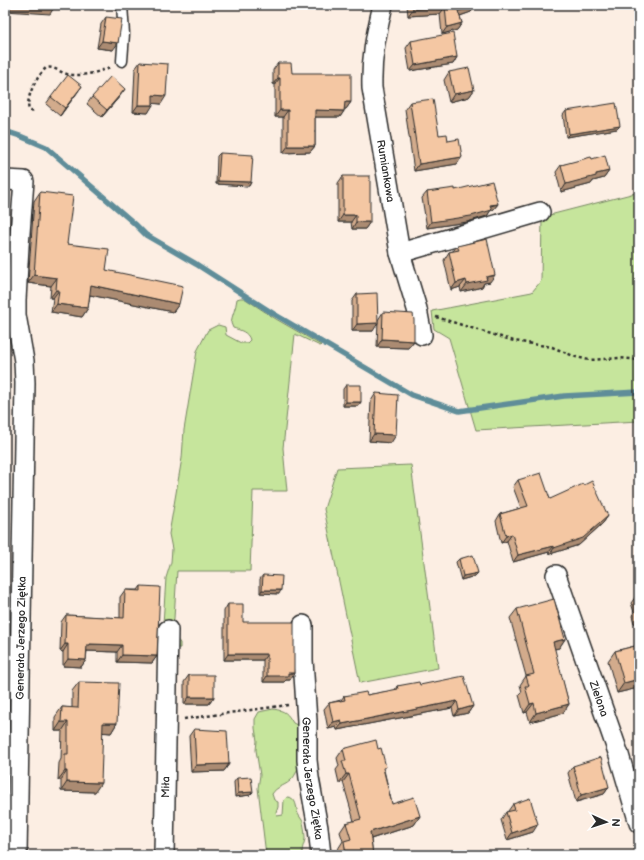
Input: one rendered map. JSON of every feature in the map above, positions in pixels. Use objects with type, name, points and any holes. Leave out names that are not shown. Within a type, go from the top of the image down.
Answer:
[{"type":"street","name":"Rumiankowa","points":[[383,5],[373,47],[371,68],[372,88],[400,253],[417,309],[422,335]]},
{"type":"street","name":"Generała Jerzego Ziętka","points":[[5,180],[24,181],[16,300],[16,315],[24,361],[25,383],[17,855]]},
{"type":"street","points":[[400,253],[540,212]]},
{"type":"street","name":"Zielona","points":[[556,575],[619,755],[639,824]]},
{"type":"street","name":"Generała Jerzego Ziętka","points":[[303,625],[303,660],[298,703],[321,855]]},
{"type":"street","name":"Miła","points":[[164,855],[168,630]]},
{"type":"lane","points":[[122,5],[124,34],[122,61]]},
{"type":"path","points":[[33,112],[29,110],[28,102],[36,80],[46,68],[54,68],[67,74],[90,74],[122,61]]},
{"type":"path","points":[[417,309],[514,341],[552,347],[576,357],[589,360],[620,358],[639,360]]},
{"type":"path","points":[[166,720],[298,703]]},
{"type":"green space","points":[[639,192],[639,421],[476,430],[449,338],[434,329],[432,311],[532,292],[541,281],[542,217]]},
{"type":"green space","points":[[244,298],[276,319],[321,345],[320,346],[295,334],[283,448],[287,491],[253,491],[250,571],[177,571],[173,634],[180,643],[180,648],[178,648],[177,644],[163,624],[166,578],[171,562],[172,549],[169,534],[182,458],[184,430],[197,351],[208,330],[218,325],[225,327],[226,335],[241,343],[247,343],[250,340],[246,333],[233,328],[231,323],[237,299]]},
{"type":"green space","points":[[411,465],[438,668],[360,683],[324,509],[337,468]]},
{"type":"green space","points":[[273,709],[286,713],[293,723],[299,726],[300,755],[297,770],[290,781],[276,789],[272,794],[274,800],[278,802],[276,813],[277,816],[283,815],[284,800],[287,797],[293,799],[304,826],[305,839],[302,848],[303,855],[266,855],[258,788],[260,775],[256,750],[257,741],[255,719],[259,712]]},
{"type":"building","points":[[32,5],[55,5],[55,6]]},
{"type":"building","points":[[412,5],[476,5],[458,11],[462,23],[447,27],[445,7],[413,9]]},
{"type":"building","points":[[106,17],[122,19],[118,43],[102,41]]},
{"type":"building","points":[[453,33],[457,57],[415,65],[411,41]]},
{"type":"building","points":[[140,62],[168,64],[166,96],[153,95],[153,105],[138,105]]},
{"type":"building","points":[[278,63],[291,63],[292,73],[351,73],[351,102],[345,102],[344,111],[315,110],[315,146],[288,146],[288,110],[280,110],[280,78],[278,78]]},
{"type":"building","points":[[469,68],[474,90],[454,94],[449,72]]},
{"type":"building","points":[[68,75],[82,86],[65,108],[51,97]]},
{"type":"building","points":[[111,76],[125,89],[107,110],[92,97]]},
{"type":"building","points":[[433,99],[439,135],[447,134],[448,141],[459,139],[462,157],[419,164],[410,102]]},
{"type":"building","points":[[616,103],[620,126],[569,134],[566,111]]},
{"type":"building","points":[[220,153],[253,155],[251,182],[218,181]]},
{"type":"building","points":[[605,155],[609,171],[566,184],[561,165]]},
{"type":"building","points":[[343,176],[370,176],[370,222],[356,222],[356,215],[343,215]]},
{"type":"building","points":[[492,181],[498,204],[490,205],[492,210],[471,216],[431,222],[427,192],[455,188],[455,190]]},
{"type":"building","points":[[40,192],[73,196],[67,244],[109,249],[106,270],[183,286],[179,304],[91,285],[88,308],[57,304],[59,290],[56,290],[57,278],[34,275]]},
{"type":"building","points":[[487,239],[495,275],[486,277],[487,280],[467,284],[466,280],[456,283],[449,252],[459,250],[457,246]]},
{"type":"building","points":[[377,293],[378,323],[357,324],[357,294]]},
{"type":"building","points":[[383,312],[413,314],[414,341],[382,339]]},
{"type":"building","points":[[346,385],[361,385],[361,402],[346,402]]},
{"type":"building","points":[[376,393],[398,395],[396,435],[374,434]]},
{"type":"building","points":[[541,473],[550,499],[592,481],[608,516],[583,538],[554,548],[554,546],[518,555],[512,534],[506,536],[500,514],[528,506],[518,480]]},
{"type":"building","points":[[473,555],[478,573],[463,576],[459,559]]},
{"type":"building","points":[[263,575],[282,576],[281,590],[262,590]]},
{"type":"building","points":[[141,586],[160,587],[157,656],[122,655],[122,645],[90,644],[87,645],[86,660],[68,659],[68,644],[65,644],[66,615],[124,618],[125,590],[141,591]]},
{"type":"building","points":[[554,599],[565,639],[553,642],[569,704],[536,713],[534,703],[530,704],[525,686],[529,686],[526,676],[534,674],[517,609]]},
{"type":"building","points":[[228,604],[243,604],[243,622],[294,622],[294,673],[288,673],[288,676],[267,676],[267,654],[228,654]]},
{"type":"building","points":[[639,645],[639,679],[624,683],[615,651]]},
{"type":"building","points":[[189,675],[214,675],[214,697],[189,697]]},
{"type":"building","points":[[464,676],[473,706],[459,710],[457,701],[342,724],[341,720],[333,722],[329,703],[345,700],[344,696],[366,692],[367,695],[398,689],[397,686],[419,682],[420,685]]},
{"type":"building","points":[[79,682],[119,683],[117,723],[103,723],[101,783],[67,782],[67,771],[65,771],[65,754],[68,754],[68,722],[61,722],[62,707],[78,708]]},
{"type":"building","points":[[194,729],[227,731],[229,764],[196,765]]},
{"type":"building","points":[[376,740],[378,749],[381,748],[386,767],[383,768],[392,804],[414,797],[420,816],[370,832],[373,855],[346,855],[344,841],[351,839],[346,823],[361,819],[349,774],[346,774],[342,761],[346,761],[343,749]]},
{"type":"building","points":[[601,757],[609,787],[581,795],[573,766]]},
{"type":"building","points":[[251,777],[253,792],[238,793],[237,778]]},
{"type":"building","points":[[530,798],[538,824],[512,833],[506,812],[515,810],[513,804]]},
{"type":"waterway","points":[[5,131],[46,147],[146,235],[196,264],[274,314],[412,395],[459,411],[564,396],[639,392]]}]
